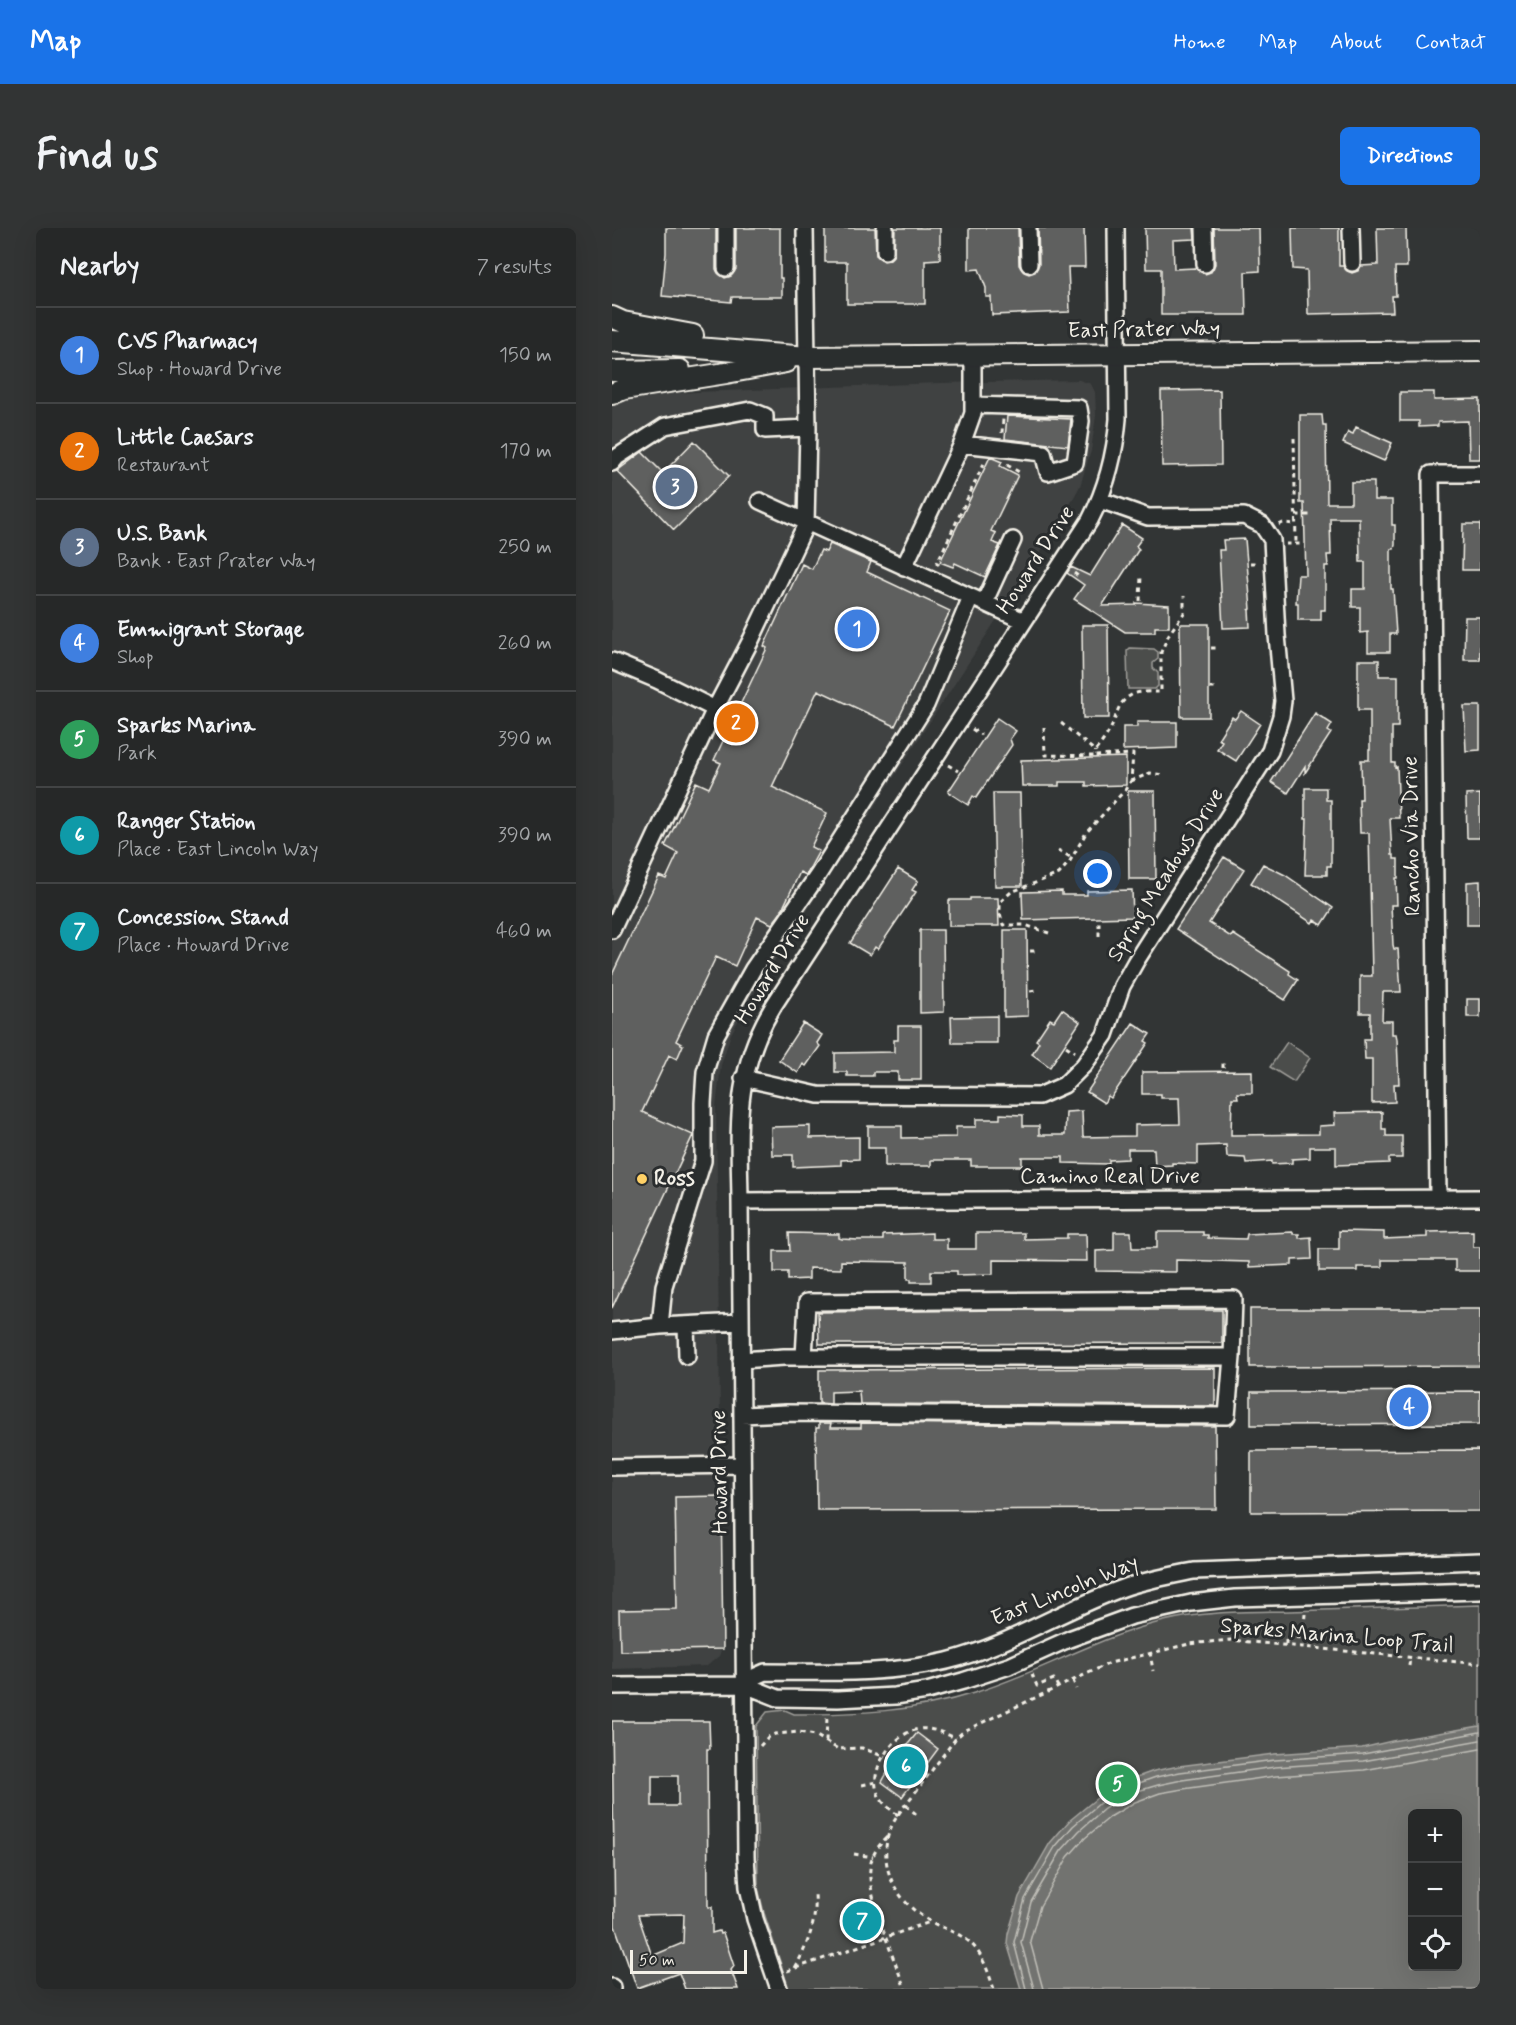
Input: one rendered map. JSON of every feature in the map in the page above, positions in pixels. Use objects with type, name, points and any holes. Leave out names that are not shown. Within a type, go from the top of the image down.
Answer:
[{"type":"main road","points":[[612,317],[623,322],[808,357]]},
{"type":"main road","name":"East Prater Way","points":[[612,341],[808,357],[1480,351]]},
{"type":"main road","points":[[612,394],[624,389],[726,374],[808,357]]},
{"type":"main road","name":"East Prater Way","points":[[612,371],[708,369],[808,357]]},
{"type":"street","points":[[726,228],[726,268]]},
{"type":"street","points":[[612,930],[715,709],[751,640],[806,524],[808,357],[805,228]]},
{"type":"street","points":[[885,228],[885,251]]},
{"type":"street","points":[[1028,228],[1029,264]]},
{"type":"street","name":"Howard Drive","points":[[779,1989],[755,1919],[748,1887],[746,1857],[740,1201],[740,1108],[743,1078],[751,1051],[774,1005],[1090,520],[1100,501],[1116,447],[1118,419],[1116,228]]},
{"type":"street","points":[[1204,228],[1205,264]]},
{"type":"street","points":[[1351,228],[1352,263]]},
{"type":"street","points":[[903,567],[962,444],[974,413],[973,356]]},
{"type":"street","points":[[962,444],[1043,453],[1048,472],[1075,463],[1081,420],[1079,408],[974,405]]},
{"type":"street","points":[[612,463],[617,457],[665,426],[750,410],[765,416],[765,430],[808,428]]},
{"type":"street","name":"Rancho Via Drive","points":[[1438,1198],[1431,474],[1480,474]]},
{"type":"street","points":[[760,501],[806,524],[1024,621]]},
{"type":"street","name":"Spring Meadows Drive","points":[[743,1078],[818,1095],[1039,1096],[1064,1084],[1084,1065],[1105,1035],[1122,986],[1136,961],[1270,751],[1281,716],[1283,701],[1272,540],[1262,525],[1244,516],[1148,517],[1100,501]]},
{"type":"street","points":[[660,1326],[664,1286],[703,1161],[705,1072],[716,1035],[753,969],[818,875],[926,705],[978,600],[1013,540]]},
{"type":"street","points":[[612,661],[715,709]]},
{"type":"street","name":"Camino Real Drive","points":[[740,1201],[1480,1198]]},
{"type":"street","points":[[742,1415],[798,1413],[1227,1416],[1234,1299],[807,1302],[804,1357]]},
{"type":"street","points":[[612,1331],[741,1322]]},
{"type":"street","points":[[686,1326],[687,1356]]},
{"type":"street","points":[[741,1360],[804,1357],[1232,1357]]},
{"type":"street","points":[[612,1467],[742,1465]]},
{"type":"street","name":"East Lincoln Way","points":[[745,1685],[765,1672],[869,1671],[948,1661],[1006,1639],[1121,1589],[1152,1579],[1194,1571],[1480,1561]]},
{"type":"street","name":"East Lincoln Way","points":[[612,1686],[745,1685],[778,1698],[838,1700],[895,1696],[927,1691],[963,1681],[1009,1666],[1069,1639],[1132,1616],[1191,1603],[1235,1598],[1480,1591]]},
{"type":"path","points":[[1001,441],[1004,414]]},
{"type":"path","points":[[1281,544],[1298,544],[1294,438]]},
{"type":"path","points":[[947,568],[937,563],[988,456]]},
{"type":"path","points":[[1296,514],[1314,515]]},
{"type":"path","points":[[1275,528],[1283,523],[1296,524]]},
{"type":"path","points":[[1250,563],[1258,563]]},
{"type":"path","points":[[1072,572],[1082,578]]},
{"type":"path","points":[[1140,601],[1141,575]]},
{"type":"path","points":[[1095,754],[1114,722],[1117,709],[1122,703],[1134,694],[1161,692],[1161,652],[1168,634],[1184,613],[1184,596]]},
{"type":"path","points":[[1210,648],[1218,648]]},
{"type":"path","points":[[1061,723],[1095,754]]},
{"type":"path","points":[[1044,727],[1046,756],[1133,754],[1131,781],[1086,833],[1072,858],[1059,874],[1011,892],[1000,902],[1003,925],[1025,925],[1049,933]]},
{"type":"path","points":[[971,728],[981,735]]},
{"type":"path","points":[[946,764],[958,771]]},
{"type":"path","points":[[1131,781],[1150,773],[1164,775]]},
{"type":"path","points":[[1058,850],[1072,858]]},
{"type":"path","points":[[1099,920],[1099,936]]},
{"type":"path","points":[[1030,951],[1037,951]]},
{"type":"path","points":[[1030,991],[1036,990]]},
{"type":"path","points":[[1066,1046],[1075,1052]]},
{"type":"path","points":[[1286,1644],[1286,1636],[1304,1638],[1305,1614]]},
{"type":"path","name":"Sparks Marina Loop Trail","points":[[993,1989],[981,1955],[963,1937],[930,1922],[912,1910],[897,1893],[890,1875],[887,1856],[888,1836],[898,1815],[956,1738],[964,1731],[1110,1663],[1189,1644],[1230,1640],[1480,1664]]},
{"type":"path","points":[[1150,1652],[1154,1671]]},
{"type":"path","points":[[1409,1666],[1410,1657]]},
{"type":"path","points":[[1032,1674],[1037,1686],[1053,1679],[1058,1688]]},
{"type":"path","points":[[1073,1680],[1076,1689]]},
{"type":"path","points":[[826,1741],[827,1717]]},
{"type":"path","points":[[898,1815],[884,1805],[877,1792],[876,1782],[880,1765],[892,1746],[904,1733],[921,1728],[956,1738]]},
{"type":"path","points":[[758,1748],[768,1737],[775,1734],[799,1732],[815,1735],[838,1749],[862,1748],[885,1757]]},
{"type":"path","points":[[862,1785],[876,1782]]},
{"type":"path","points":[[906,1805],[916,1814]]},
{"type":"path","points":[[888,1836],[880,1844],[873,1857],[870,1870],[873,1895],[905,1989]]},
{"type":"path","points":[[854,1854],[873,1857]]},
{"type":"path","points":[[795,1968],[805,1950],[815,1920],[815,1894]]},
{"type":"path","points":[[786,1971],[930,1922]]},
{"type":"shaded area","points":[[1079,380],[1091,384],[1095,392],[1096,415],[1091,451],[1080,486],[1062,519],[756,989],[731,1034],[721,1065],[716,1107],[723,1645],[719,1656],[707,1666],[612,1669],[612,401],[642,394]]},
{"type":"shaded area","points":[[1130,648],[1154,649],[1158,652],[1158,659],[1153,663],[1153,668],[1158,673],[1158,686],[1155,689],[1128,689],[1127,651]]},
{"type":"shaded area","points":[[1287,1042],[1310,1058],[1294,1082],[1270,1067]]},
{"type":"shaded area","points":[[1480,1605],[1480,1989],[789,1989],[758,1888],[756,1726],[767,1712],[785,1710],[794,1714],[885,1711],[930,1704],[998,1685],[1139,1628],[1195,1615]]},
{"type":"water","points":[[1480,1726],[1480,1989],[1021,1989],[1007,1943],[1019,1897],[1050,1843],[1069,1821],[1097,1798],[1126,1781],[1154,1771],[1179,1766],[1274,1754],[1362,1748]]},
{"type":"building","points":[[666,228],[716,228],[716,269],[725,278],[731,276],[736,269],[736,228],[780,228],[782,297],[732,297],[731,302],[662,296]]},
{"type":"building","points":[[825,228],[875,228],[876,255],[884,261],[894,255],[895,228],[940,228],[940,259],[925,260],[925,304],[847,304],[847,262],[825,262]]},
{"type":"building","points":[[969,228],[1018,228],[1019,265],[1024,272],[1029,274],[1035,272],[1039,264],[1038,228],[1084,228],[1085,267],[1068,267],[1070,312],[992,315],[991,297],[986,297],[986,288],[979,269],[969,270]]},
{"type":"building","points":[[1145,228],[1194,228],[1195,239],[1173,240],[1174,269],[1196,268],[1205,274],[1211,272],[1215,264],[1214,228],[1259,228],[1260,271],[1245,272],[1246,315],[1161,315],[1161,269],[1146,269]]},
{"type":"building","points":[[1292,228],[1339,228],[1339,266],[1343,266],[1352,273],[1358,271],[1361,266],[1378,265],[1377,228],[1406,228],[1407,267],[1395,267],[1396,296],[1392,296],[1393,312],[1308,314],[1307,270],[1293,269]]},
{"type":"building","points":[[1220,390],[1221,465],[1162,466],[1161,391]]},
{"type":"building","points":[[1400,392],[1434,392],[1434,400],[1480,399],[1480,459],[1469,459],[1468,421],[1438,422],[1438,426],[1419,427],[1419,421],[1400,421]]},
{"type":"building","points":[[1300,415],[1322,415],[1323,425],[1326,425],[1327,503],[1351,503],[1351,482],[1374,482],[1374,500],[1392,500],[1395,545],[1394,549],[1391,549],[1391,589],[1393,589],[1396,634],[1390,634],[1390,652],[1368,652],[1368,632],[1360,633],[1360,607],[1352,607],[1352,589],[1365,589],[1365,562],[1360,562],[1359,518],[1330,518],[1331,555],[1327,555],[1328,566],[1325,566],[1325,610],[1321,610],[1321,620],[1298,620],[1298,603],[1296,603],[1298,575],[1306,575],[1304,503],[1300,503]]},
{"type":"building","points":[[1007,416],[1071,419],[1068,446],[1005,439]]},
{"type":"building","points":[[1356,427],[1392,443],[1384,461],[1343,443],[1348,432],[1353,434]]},
{"type":"building","points":[[694,441],[729,476],[674,530],[617,471],[642,452],[663,473]]},
{"type":"building","points":[[990,457],[1002,462],[1000,466],[1018,475],[991,531],[996,533],[992,542],[1000,545],[985,577],[955,563],[953,567],[940,562]]},
{"type":"building","points":[[1463,524],[1480,524],[1480,570],[1462,570]]},
{"type":"building","points":[[1122,525],[1142,538],[1136,546],[1139,549],[1102,606],[1136,605],[1136,603],[1169,605],[1169,627],[1155,627],[1155,632],[1125,632],[1074,599],[1084,585],[1067,573],[1071,567],[1090,576]]},
{"type":"building","points":[[1245,539],[1251,609],[1249,610],[1250,627],[1223,628],[1219,550],[1224,550],[1223,540]]},
{"type":"building","points":[[830,544],[871,562],[867,572],[950,611],[895,726],[818,690],[772,787],[827,813],[811,847],[819,851],[806,875],[800,872],[780,914],[772,924],[757,917],[735,966],[716,957],[676,1041],[683,1045],[677,1059],[669,1055],[642,1112],[693,1135],[612,1308],[612,975],[659,876],[666,879],[678,853],[665,846],[696,782],[709,788],[721,763],[714,760],[767,648],[764,646],[802,564],[812,569],[821,550],[826,552]]},
{"type":"building","points":[[1465,617],[1480,617],[1480,660],[1464,660]]},
{"type":"building","points":[[1180,624],[1209,624],[1209,717],[1181,717]]},
{"type":"building","points":[[1082,625],[1108,625],[1109,718],[1083,718]]},
{"type":"building","points":[[1358,660],[1379,660],[1379,676],[1398,676],[1398,727],[1392,727],[1392,763],[1395,763],[1395,768],[1397,767],[1399,818],[1390,818],[1392,855],[1394,859],[1398,859],[1397,905],[1391,905],[1393,945],[1394,949],[1398,949],[1401,992],[1383,992],[1382,1021],[1392,1021],[1392,1034],[1396,1034],[1397,1039],[1399,1084],[1394,1084],[1395,1102],[1372,1103],[1372,1059],[1365,1059],[1364,1039],[1370,1039],[1370,1013],[1360,1013],[1360,976],[1372,976],[1369,833],[1360,833],[1359,799],[1362,799],[1361,760],[1369,760],[1370,710],[1358,710]]},
{"type":"building","points":[[1464,706],[1480,706],[1480,750],[1466,751]]},
{"type":"building","points":[[1241,711],[1260,724],[1236,761],[1217,749],[1222,741],[1218,739],[1232,717],[1235,719]]},
{"type":"building","points":[[1315,713],[1332,724],[1328,731],[1331,733],[1305,773],[1305,766],[1288,793],[1271,782]]},
{"type":"building","points":[[997,718],[1016,731],[1010,739],[1012,745],[976,798],[973,796],[968,805],[948,792]]},
{"type":"building","points":[[1137,722],[1177,722],[1177,748],[1123,750],[1123,727],[1137,727]]},
{"type":"building","points":[[1126,757],[1126,785],[1086,786],[1086,782],[1059,782],[1059,786],[1022,786],[1021,760]]},
{"type":"building","points":[[1305,788],[1326,788],[1326,800],[1331,800],[1331,866],[1327,866],[1327,875],[1305,875],[1307,819],[1305,819]]},
{"type":"building","points":[[1128,791],[1155,791],[1156,879],[1129,879]]},
{"type":"building","points":[[993,793],[1020,793],[1022,886],[995,886]]},
{"type":"building","points":[[1480,794],[1480,838],[1467,838],[1466,795]]},
{"type":"building","points":[[1224,857],[1244,869],[1209,923],[1231,937],[1233,934],[1290,971],[1289,974],[1298,980],[1285,1000],[1176,929]]},
{"type":"building","points":[[1263,864],[1285,875],[1333,908],[1322,925],[1314,920],[1312,923],[1251,883]]},
{"type":"building","points":[[898,869],[918,881],[912,890],[916,892],[878,949],[875,947],[870,955],[850,943]]},
{"type":"building","points":[[1480,881],[1480,925],[1467,925],[1467,882]]},
{"type":"building","points":[[1132,890],[1133,917],[1023,920],[1022,892],[1062,891],[1062,895],[1087,895],[1087,891]]},
{"type":"building","points":[[970,898],[998,898],[999,926],[949,926],[949,900],[970,900]]},
{"type":"building","points":[[920,930],[943,930],[944,1012],[920,1013]]},
{"type":"building","points":[[1004,930],[1027,930],[1028,1016],[1004,1017]]},
{"type":"building","points":[[1467,999],[1480,999],[1480,1017],[1467,1017]]},
{"type":"building","points":[[1062,1009],[1080,1022],[1050,1067],[1032,1054],[1039,1042],[1036,1040],[1050,1019],[1054,1021]]},
{"type":"building","points":[[997,1016],[997,1043],[952,1043],[951,1017]]},
{"type":"building","points":[[803,1023],[822,1035],[817,1043],[820,1046],[806,1066],[803,1064],[798,1073],[779,1060]]},
{"type":"building","points":[[1133,1023],[1150,1034],[1145,1041],[1148,1043],[1111,1098],[1108,1096],[1104,1103],[1087,1092]]},
{"type":"building","points":[[898,1026],[921,1026],[921,1080],[898,1080],[898,1072],[873,1072],[873,1076],[847,1076],[847,1072],[835,1072],[835,1053],[894,1052],[894,1040],[898,1040]]},
{"type":"building","points":[[1252,1071],[1252,1093],[1237,1093],[1238,1098],[1232,1098],[1231,1135],[1319,1134],[1319,1126],[1335,1125],[1334,1113],[1382,1112],[1382,1129],[1386,1129],[1386,1136],[1402,1136],[1402,1158],[1389,1158],[1389,1163],[1336,1165],[1336,1147],[1310,1147],[1310,1158],[1292,1159],[1292,1163],[1272,1164],[1272,1161],[1246,1163],[1245,1158],[1227,1157],[1226,1145],[1198,1146],[1198,1164],[1172,1163],[1172,1165],[1155,1166],[1154,1149],[1128,1149],[1128,1159],[1109,1160],[1109,1164],[1063,1163],[1063,1157],[1022,1157],[1022,1166],[971,1166],[971,1160],[931,1160],[931,1166],[885,1166],[885,1148],[868,1148],[868,1126],[902,1126],[902,1138],[956,1137],[956,1127],[976,1127],[976,1119],[1000,1119],[1000,1114],[1023,1115],[1023,1126],[1039,1126],[1039,1135],[1065,1135],[1066,1112],[1082,1111],[1083,1137],[1135,1136],[1135,1125],[1180,1124],[1179,1098],[1161,1098],[1161,1094],[1142,1094],[1142,1072]]},
{"type":"building","points":[[810,1126],[810,1138],[859,1137],[859,1159],[841,1160],[841,1165],[793,1167],[793,1155],[772,1155],[771,1127]]},
{"type":"building","points":[[1339,1231],[1384,1232],[1384,1239],[1427,1237],[1427,1232],[1473,1231],[1473,1247],[1480,1247],[1480,1271],[1455,1271],[1455,1260],[1382,1260],[1382,1267],[1357,1267],[1357,1271],[1319,1271],[1319,1249],[1339,1249]]},
{"type":"building","points":[[1114,1232],[1131,1232],[1132,1248],[1157,1248],[1157,1232],[1203,1232],[1203,1235],[1208,1235],[1208,1238],[1246,1239],[1247,1234],[1293,1232],[1293,1234],[1299,1234],[1299,1238],[1311,1237],[1312,1259],[1292,1260],[1292,1265],[1249,1267],[1249,1262],[1176,1260],[1176,1272],[1096,1271],[1096,1251],[1114,1250]]},
{"type":"building","points":[[789,1233],[839,1234],[839,1238],[842,1239],[883,1240],[883,1235],[932,1233],[932,1239],[947,1239],[947,1249],[976,1249],[976,1233],[1024,1233],[1024,1239],[1067,1238],[1067,1234],[1086,1234],[1087,1261],[993,1260],[993,1274],[957,1275],[957,1271],[931,1271],[931,1282],[911,1282],[911,1279],[908,1279],[908,1262],[841,1261],[841,1269],[809,1268],[809,1279],[788,1280],[788,1272],[774,1272],[774,1251],[790,1251]]},
{"type":"building","points":[[1250,1309],[1480,1309],[1480,1366],[1250,1367]]},
{"type":"building","points":[[1222,1310],[1222,1343],[819,1344],[818,1312]]},
{"type":"building","points":[[1215,1368],[1215,1406],[860,1404],[859,1391],[831,1392],[831,1404],[819,1403],[819,1370]]},
{"type":"building","points":[[1480,1391],[1480,1424],[1251,1425],[1251,1392]]},
{"type":"building","points":[[819,1423],[831,1423],[830,1428],[861,1428],[861,1423],[1215,1426],[1216,1509],[817,1510],[816,1428],[819,1428]]},
{"type":"building","points":[[1480,1450],[1480,1511],[1251,1512],[1251,1451]]},
{"type":"building","points":[[721,1496],[723,1649],[620,1651],[619,1610],[677,1609],[675,1497]]},
{"type":"building","points":[[612,1721],[709,1721],[710,1749],[707,1749],[708,1907],[712,1907],[712,1933],[719,1931],[720,1934],[723,1933],[734,1966],[731,1970],[738,1989],[685,1989],[679,1973],[637,1988],[615,1926]],"holes":[[[652,1776],[678,1776],[678,1806],[652,1806]],[[684,1914],[683,1943],[652,1956],[638,1915]]]},
{"type":"building","points":[[917,1733],[938,1749],[902,1797],[882,1782],[892,1764]]},
{"type":"building","points":[[865,1905],[874,1932],[859,1937],[850,1910]]},
{"type":"place","name":"U.S. Bank","points":[[675,487]]},
{"type":"place","name":"CVS Pharmacy","points":[[857,629]]},
{"type":"place","name":"Little Caesars","points":[[736,723]]},
{"type":"place","name":"Ross","points":[[642,1179]]},
{"type":"place","name":"Emmigrant Storage","points":[[1409,1407]]},
{"type":"place","name":"Ranger Station","points":[[906,1766]]},
{"type":"place","name":"Sparks Marina","points":[[1118,1784]]},
{"type":"place","name":"Concession Stand","points":[[862,1921]]}]
